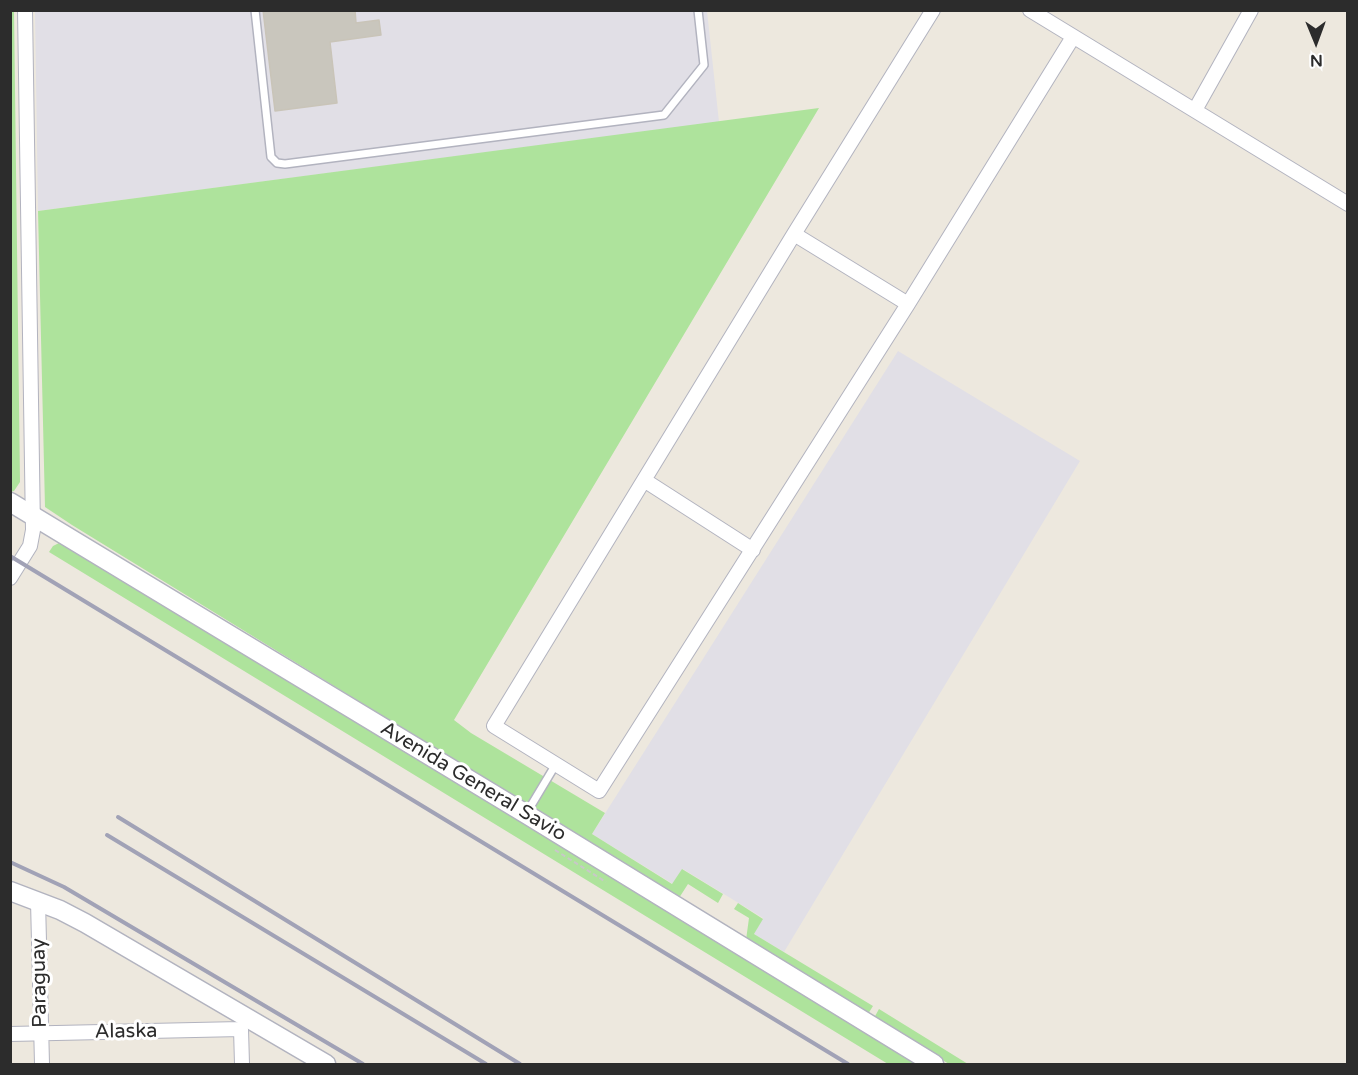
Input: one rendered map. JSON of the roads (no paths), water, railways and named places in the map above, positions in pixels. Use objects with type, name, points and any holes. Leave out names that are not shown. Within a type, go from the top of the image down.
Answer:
[{"type":"main road","name":"Avenida General Savio","points":[[10,502],[526,814],[934,1065]]},
{"type":"main road","points":[[10,891],[86,923],[245,1023],[326,1065]]},
{"type":"street","points":[[10,578],[30,546],[33,515],[26,10]]},
{"type":"street","points":[[933,10],[494,726],[599,791],[908,304],[1073,37]]},
{"type":"street","points":[[1030,10],[1347,204]]},
{"type":"street","points":[[1195,110],[1251,10]]},
{"type":"street","points":[[794,234],[908,304]]},
{"type":"street","points":[[644,480],[753,550]]},
{"type":"street","name":"Paraguay","points":[[38,901],[42,1065]]},
{"type":"street","points":[[242,1065],[245,1023]]},
{"type":"street","name":"Alaska","points":[[10,1034],[245,1023]]},
{"type":"lane","points":[[255,10],[271,157],[276,163],[285,165],[664,115],[704,65],[698,10]]},
{"type":"lane","points":[[526,814],[556,765]]},
{"type":"railway","points":[[10,556],[848,1064]]},
{"type":"railway","points":[[118,817],[520,1064]]},
{"type":"railway","points":[[107,835],[486,1064]]},
{"type":"railway","points":[[10,862],[64,887],[363,1064]]}]
